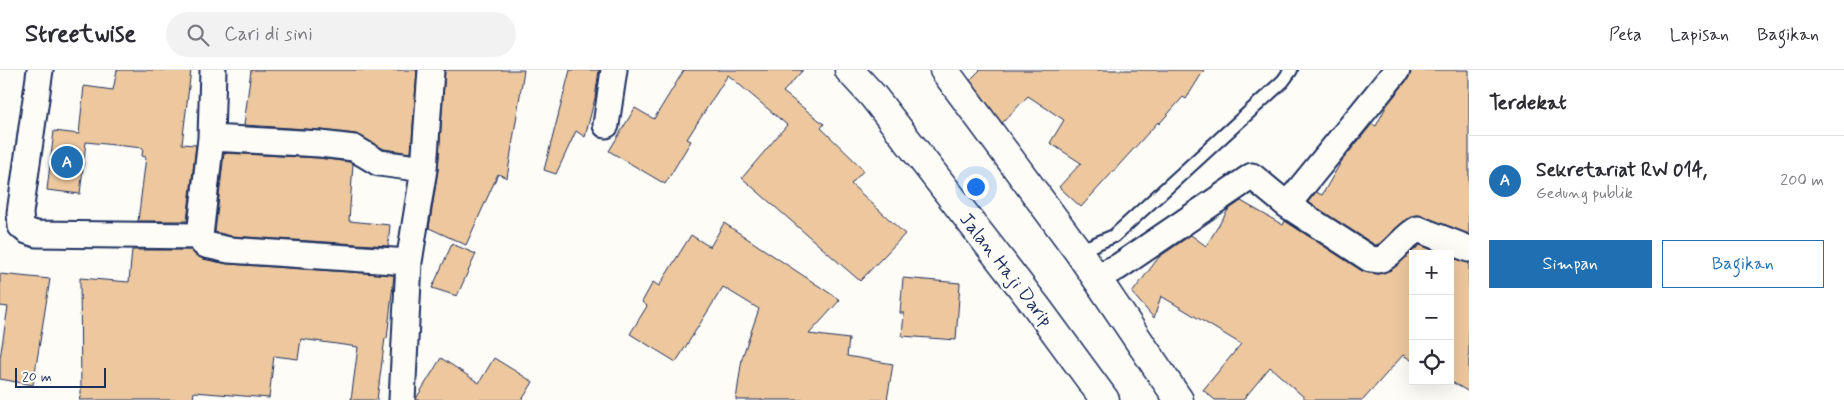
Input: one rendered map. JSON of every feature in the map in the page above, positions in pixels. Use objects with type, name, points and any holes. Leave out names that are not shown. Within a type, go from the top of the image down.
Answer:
[{"type":"main road","name":"Jalan Haji Darip","points":[[849,70],[872,96],[1036,306],[1106,400]]},
{"type":"main road","points":[[944,70],[1078,251],[1179,400]]},
{"type":"street","points":[[40,70],[20,213],[21,226],[27,231],[36,234],[200,236]]},
{"type":"street","points":[[213,70],[211,138],[200,236],[203,243],[229,250],[409,262]]},
{"type":"street","points":[[402,400],[409,262],[424,169],[431,70]]},
{"type":"street","points":[[606,125],[614,70]]},
{"type":"street","points":[[1287,204],[1397,70]]},
{"type":"street","points":[[211,138],[320,144],[354,148],[379,163],[424,169]]},
{"type":"street","points":[[1096,278],[1118,267],[1250,177],[1255,177],[1287,204],[1370,259],[1378,260],[1385,257],[1411,232],[1418,230],[1469,250]]},
{"type":"lane","points":[[1078,251],[1114,236],[1283,81],[1291,70]]},
{"type":"building","points":[[117,70],[191,70],[182,144],[196,145],[187,221],[138,221],[146,157],[142,156],[143,148],[86,142],[80,194],[47,190],[54,131],[79,134],[84,86],[113,90]]},
{"type":"building","points":[[251,70],[417,70],[411,153],[384,149],[356,134],[244,125]]},
{"type":"building","points":[[445,70],[524,70],[507,178],[498,174],[466,245],[429,228],[438,170]]},
{"type":"building","points":[[570,70],[599,70],[595,98],[585,137],[576,131],[556,174],[544,170]]},
{"type":"building","points":[[684,70],[803,70],[783,92],[824,124],[821,128],[864,170],[851,184],[905,234],[860,281],[742,178],[787,125],[728,75],[687,139],[691,141],[665,184],[609,151],[635,108],[654,119]]},
{"type":"building","points":[[980,70],[1204,70],[1186,99],[1183,97],[1159,124],[1158,122],[1081,207],[1059,187],[1081,163],[1050,143],[1064,120],[1028,96],[1002,123],[970,80]]},
{"type":"building","points":[[1411,70],[1469,70],[1469,234],[1417,215],[1404,221],[1379,244],[1375,245],[1308,202],[1316,192],[1322,195],[1341,162],[1372,124],[1376,126],[1387,105],[1408,79]]},
{"type":"building","points":[[224,153],[319,158],[353,164],[349,221],[390,225],[388,246],[231,236],[215,232]]},
{"type":"building","points":[[1241,201],[1283,225],[1285,221],[1362,271],[1369,273],[1378,274],[1391,270],[1409,254],[1409,359],[1403,355],[1363,400],[1307,400],[1270,367],[1243,400],[1215,400],[1203,390],[1241,344],[1161,296],[1154,318],[1132,293],[1159,257],[1191,235],[1206,246],[1228,210]]},
{"type":"building","points":[[724,223],[840,300],[809,334],[849,339],[847,356],[893,364],[887,400],[736,400],[742,358],[759,309],[723,287],[676,362],[630,334],[647,306],[642,302],[653,282],[659,286],[691,235],[710,247]]},
{"type":"building","points":[[452,244],[476,254],[457,296],[432,288]]},
{"type":"building","points":[[1420,245],[1432,250],[1414,250]]},
{"type":"building","points":[[132,250],[191,250],[195,255],[203,259],[228,264],[394,275],[387,339],[385,338],[377,400],[351,400],[358,347],[301,339],[298,359],[274,356],[269,398],[194,392],[193,400],[79,400],[81,394],[80,278],[129,282]]},
{"type":"building","points":[[1454,258],[1469,263],[1469,392],[1454,383]]},
{"type":"building","points":[[0,274],[50,279],[33,385],[0,379],[0,358],[8,307],[0,306]]},
{"type":"building","points":[[903,278],[960,283],[956,340],[902,336],[904,313],[900,313]]},
{"type":"building","points":[[441,358],[479,383],[494,358],[533,382],[522,400],[416,400]]},
{"type":"place","name":"Sekretariat RW 014,","points":[[67,162]]}]
